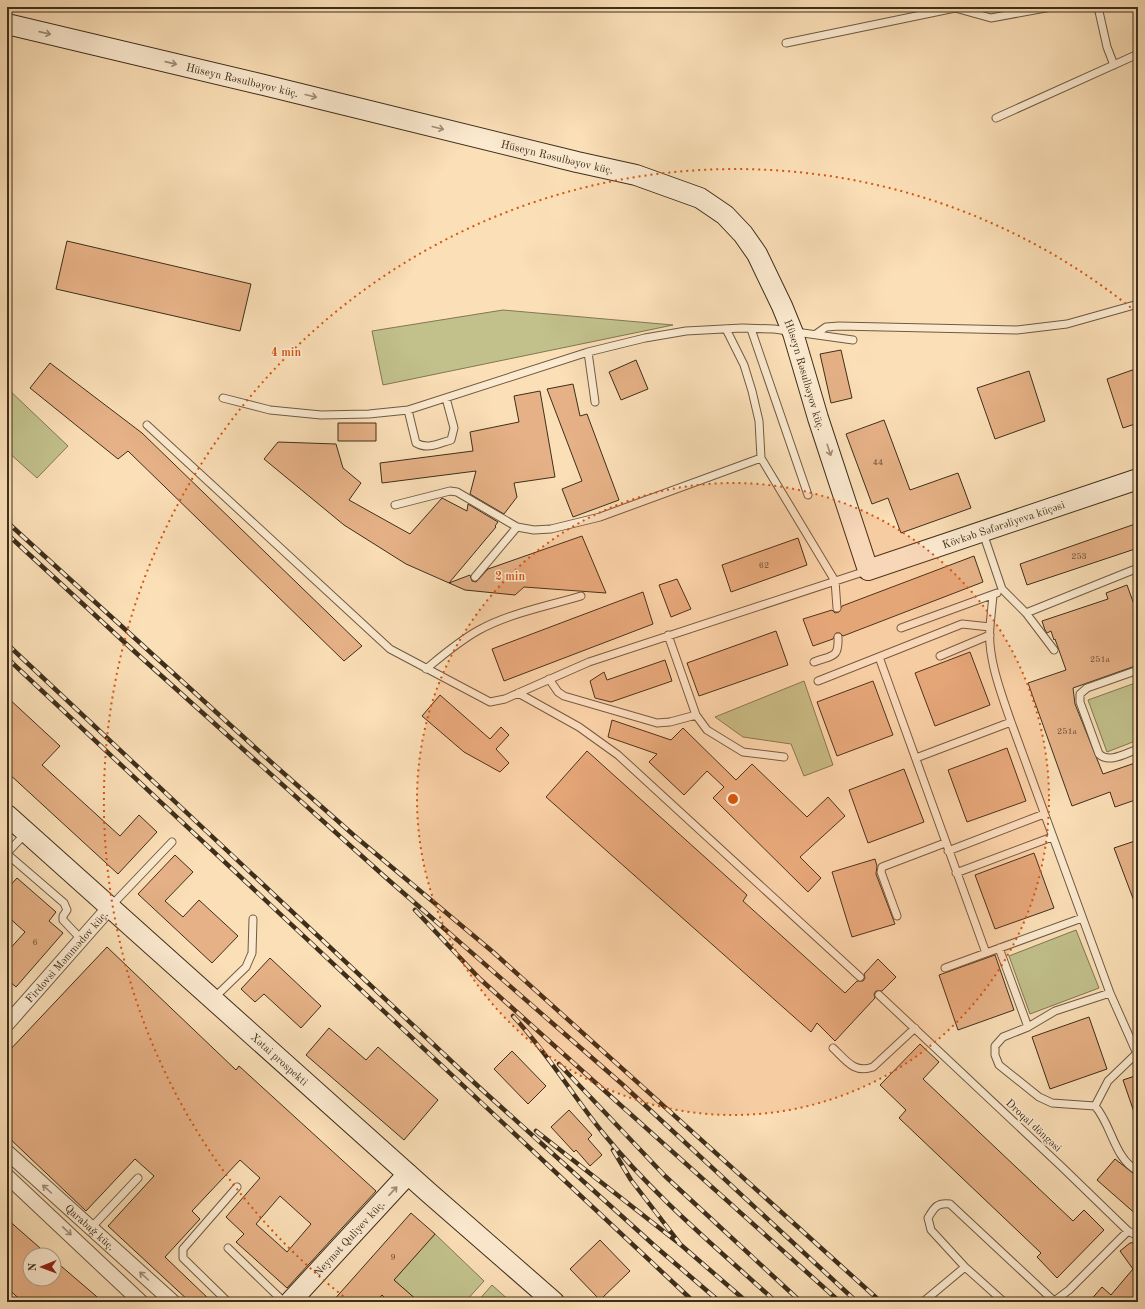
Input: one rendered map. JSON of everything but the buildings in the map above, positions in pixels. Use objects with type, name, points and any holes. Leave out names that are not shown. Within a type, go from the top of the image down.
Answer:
[{"type":"street","name":"Hüseyn Rəsulbəyov küç.","points":[[7,24],[636,175],[700,198],[725,215],[743,234],[757,254],[773,285],[792,333],[868,570]]},
{"type":"street","name":"Kövkəb Səfərəliyeva küçəsi","points":[[868,570],[1138,479]]},
{"type":"street","name":"Xətai prospekti","points":[[7,815],[408,1174],[554,1302]]},
{"type":"street","name":"Firdovsi Məmmədov küç.","points":[[7,1024],[110,907]]},
{"type":"street","name":"Qarabağ küç.","points":[[7,1152],[173,1302]]},
{"type":"street","name":"Neymət Quliyev küç.","points":[[290,1302],[408,1174]]},
{"type":"street","name":"Qarabağ küç.","points":[[7,1176],[141,1302]]},
{"type":"lane","points":[[786,44],[937,9],[955,8],[991,18],[1051,7]]},
{"type":"lane","points":[[1098,7],[1107,47],[1114,65]]},
{"type":"lane","points":[[996,118],[1138,54]]},
{"type":"lane","points":[[816,334],[826,327],[839,326],[987,330],[1041,328],[1067,324],[1138,304]]},
{"type":"lane","points":[[726,329],[744,365],[752,391],[759,421],[761,458],[835,581],[837,608]]},
{"type":"lane","points":[[751,329],[808,495]]},
{"type":"lane","points":[[223,398],[270,410],[321,415],[369,414],[408,410],[588,352],[645,338],[686,331],[751,329],[816,334],[853,340]]},
{"type":"lane","points":[[588,352],[595,402]]},
{"type":"lane","points":[[408,410],[416,443],[421,446],[429,447],[451,440],[454,428],[446,398]]},
{"type":"lane","points":[[147,425],[390,649],[490,702],[506,700],[518,693],[589,662],[868,570]]},
{"type":"lane","points":[[395,505],[450,491],[457,492],[517,527],[534,530],[551,529],[600,517],[761,458]]},
{"type":"lane","points":[[475,577],[517,527]]},
{"type":"lane","points":[[982,531],[1002,589],[1026,612],[1054,650]]},
{"type":"lane","points":[[1026,612],[1138,568]]},
{"type":"lane","points":[[901,628],[993,595],[1002,589]]},
{"type":"lane","points":[[993,595],[990,635],[996,679],[1052,837],[1110,993],[1137,1055],[1108,1081],[1095,1106]]},
{"type":"lane","points":[[426,669],[454,645],[480,630],[521,614],[581,596]]},
{"type":"lane","points":[[818,681],[962,624],[990,627]]},
{"type":"lane","points":[[668,635],[696,715],[707,730],[743,752],[784,757]]},
{"type":"lane","points":[[940,656],[990,635]]},
{"type":"lane","points":[[814,662],[836,654],[839,650],[838,637]]},
{"type":"lane","points":[[879,656],[986,953]]},
{"type":"lane","points":[[1138,670],[1086,688],[1080,694],[1080,702],[1099,754],[1104,758],[1110,759],[1138,749]]},
{"type":"lane","points":[[549,679],[558,692],[564,696],[657,722],[670,722],[696,715]]},
{"type":"lane","points":[[518,693],[580,727],[618,755],[860,977]]},
{"type":"lane","points":[[916,758],[1011,722]]},
{"type":"lane","points":[[948,851],[1044,814]]},
{"type":"lane","points":[[27,832],[7,854],[64,903],[67,910],[63,916],[63,920],[81,939]]},
{"type":"lane","points":[[956,873],[1052,837]]},
{"type":"lane","points":[[110,907],[172,842]]},
{"type":"lane","points":[[897,916],[881,872],[882,867],[945,842]]},
{"type":"lane","points":[[945,968],[1082,918]]},
{"type":"lane","points":[[213,999],[246,967],[252,953],[253,919]]},
{"type":"lane","points":[[999,948],[1028,1027]]},
{"type":"lane","points":[[1110,993],[1055,1011],[1028,1027],[1003,1037],[995,1046],[995,1054],[999,1065],[1038,1097],[1052,1102],[1095,1106],[1102,1114],[1122,1156],[1138,1171]]},
{"type":"lane","name":"Droqal döngəsi","points":[[878,995],[915,1028],[1128,1231],[1138,1236]]},
{"type":"lane","points":[[833,1048],[856,1069],[865,1070],[873,1067],[915,1028]]},
{"type":"lane","points":[[91,1228],[138,1178]]},
{"type":"lane","points":[[228,1302],[183,1258],[182,1253],[183,1249],[236,1187]]},
{"type":"lane","points":[[1004,1302],[965,1267],[931,1230],[928,1218],[935,1206],[942,1203],[950,1204],[1053,1302],[1069,1290],[1128,1231]]},
{"type":"lane","points":[[228,1248],[284,1302]]},
{"type":"lane","points":[[923,1302],[965,1267]]},
{"type":"shaded area","points":[[503,310],[673,325],[383,385],[372,331]]},
{"type":"shaded area","points":[[7,388],[68,446],[37,478],[7,451]]},
{"type":"shaded area","points":[[804,681],[833,765],[804,776],[791,744],[743,737],[715,717]]},
{"type":"shaded area","points":[[1138,682],[1138,740],[1107,752],[1088,700]]},
{"type":"shaded area","points":[[1076,930],[1099,988],[1030,1014],[1009,956]]},
{"type":"shaded area","points":[[435,1234],[484,1281],[465,1302],[419,1302],[394,1280]]},
{"type":"shaded area","points":[[492,1285],[511,1302],[477,1302]]},
{"type":"railway","points":[[7,522],[271,762],[357,838],[493,952],[881,1302]]},
{"type":"railway","points":[[7,534],[135,652],[384,876],[622,1084],[857,1302]]},
{"type":"railway","points":[[7,644],[480,1088],[656,1247],[720,1302]]},
{"type":"railway","points":[[7,658],[694,1302]]},
{"type":"railway","points":[[415,910],[480,979],[840,1302]]},
{"type":"railway","points":[[513,1016],[537,1044],[603,1133],[643,1178],[686,1221],[776,1302]]},
{"type":"railway","points":[[559,1064],[665,1176],[801,1302]]},
{"type":"railway","points":[[536,1131],[681,1245]]},
{"type":"railway","points":[[613,1150],[631,1180],[681,1245],[747,1302]]}]
